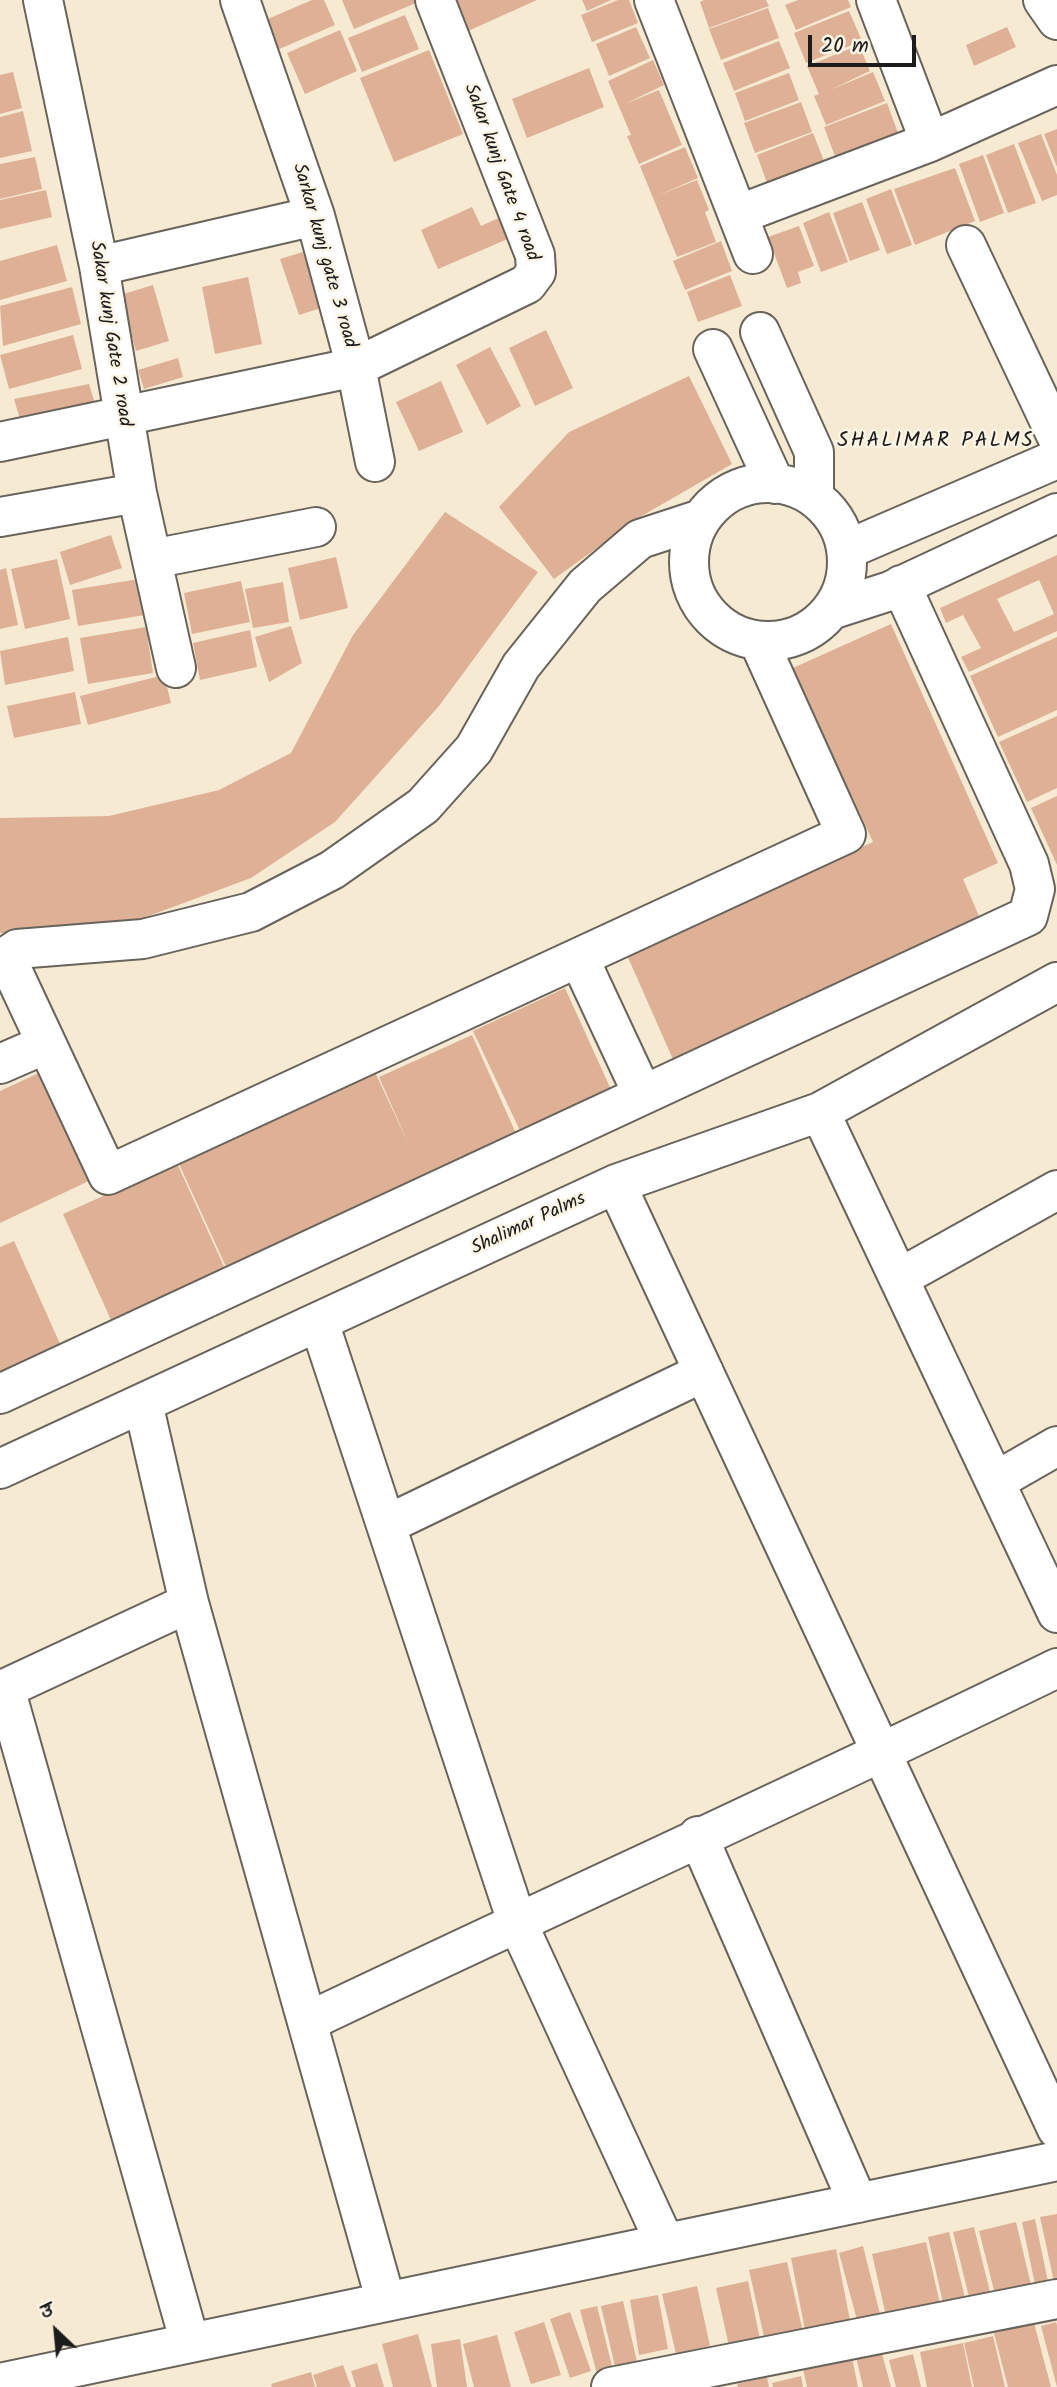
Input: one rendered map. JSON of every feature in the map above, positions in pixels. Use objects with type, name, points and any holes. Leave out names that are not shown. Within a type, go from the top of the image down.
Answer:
[{"type":"street","name":"Sakar kunj Gate 2 road","points":[[43,0],[99,266],[121,416],[176,668]]},
{"type":"street","name":"Sarkar kunj gate 3 road","points":[[0,442],[356,367],[315,216],[240,0]]},
{"type":"street","name":"Sakar kunj Gate 4 road","points":[[356,367],[527,284],[536,272],[535,255],[435,0]]},
{"type":"street","points":[[654,0],[740,214],[753,254]]},
{"type":"street","points":[[876,0],[930,142]]},
{"type":"street","points":[[1043,0],[1057,20]]},
{"type":"street","points":[[740,214],[930,142],[1057,85]]},
{"type":"street","points":[[99,266],[315,216]]},
{"type":"street","points":[[966,245],[1057,437]]},
{"type":"street","points":[[760,332],[814,452],[814,497]]},
{"type":"street","points":[[713,349],[775,484]]},
{"type":"street","points":[[356,367],[375,462]]},
{"type":"street","points":[[846,550],[1057,459]]},
{"type":"street","points":[[831,610],[901,585],[1046,518],[1013,478]]},
{"type":"street","points":[[775,484],[791,486],[814,497],[832,515],[844,537],[848,563],[844,587],[831,610],[811,629],[786,640],[760,642],[733,635],[711,620],[695,597],[688,571],[690,544],[701,519],[718,500],[741,488],[775,484]]},
{"type":"street","points":[[0,517],[137,493]]},
{"type":"street","points":[[701,519],[640,540],[585,586],[521,666],[474,749],[424,806],[332,870],[251,912],[142,939],[17,949],[6,957],[108,1175],[846,834],[760,642]]},
{"type":"street","points":[[152,559],[316,527]]},
{"type":"street","points":[[0,1394],[1028,916],[1035,889],[1029,864],[901,585]]},
{"type":"street","points":[[579,958],[643,1095]]},
{"type":"street","name":"Shalimar Palms","points":[[0,1469],[616,1184],[820,1112],[1057,982]]},
{"type":"street","points":[[0,1064],[46,1044]]},
{"type":"street","points":[[820,1112],[901,1278],[1057,1613]]},
{"type":"street","points":[[616,1184],[1057,2129]]},
{"type":"street","points":[[901,1278],[1057,1190]]},
{"type":"street","points":[[319,1322],[517,1922],[665,2243]]},
{"type":"street","points":[[386,1525],[704,1372]]},
{"type":"street","points":[[143,1403],[189,1603],[386,2302]]},
{"type":"street","points":[[996,1481],[1057,1446]]},
{"type":"street","points":[[189,1603],[3,1690],[190,2343]]},
{"type":"street","points":[[307,2022],[698,1836],[882,1753],[1057,1668]]},
{"type":"street","points":[[698,1836],[858,2203]]},
{"type":"street","points":[[0,2383],[1057,2161]]},
{"type":"street","points":[[611,2387],[1057,2299]]},
{"type":"building","points":[[312,0],[324,0],[335,25],[270,53],[256,24]]},
{"type":"building","points":[[342,0],[423,0],[354,29]]},
{"type":"building","points":[[455,0],[537,0],[468,31]]},
{"type":"building","points":[[582,0],[611,0],[587,11]]},
{"type":"building","points":[[618,0],[629,0],[638,23],[592,42],[581,15]]},
{"type":"building","points":[[766,0],[769,6],[709,28],[700,2]]},
{"type":"building","points":[[798,0],[848,0],[851,7],[796,30],[785,5]]},
{"type":"building","points":[[768,8],[779,38],[721,60],[709,29]]},
{"type":"building","points":[[849,11],[862,41],[806,63],[794,33]]},
{"type":"building","points":[[405,15],[419,49],[362,72],[348,38]]},
{"type":"building","points":[[636,27],[650,58],[609,76],[596,44]]},
{"type":"building","points":[[1007,27],[1016,47],[974,66],[966,45]]},
{"type":"building","points":[[340,30],[357,71],[305,94],[287,53]]},
{"type":"building","points":[[779,41],[790,68],[734,91],[723,63]]},
{"type":"building","points":[[859,45],[870,71],[830,90],[873,72],[885,101],[826,125],[814,96],[819,94],[807,66]]},
{"type":"building","points":[[429,50],[463,134],[394,162],[360,78]]},
{"type":"building","points":[[653,60],[664,85],[625,104],[659,90],[682,145],[639,164],[627,136],[631,135],[608,81]]},
{"type":"building","points":[[589,68],[604,107],[527,138],[512,99]]},
{"type":"building","points":[[13,72],[22,108],[0,114],[0,75]]},
{"type":"building","points":[[789,73],[799,100],[745,121],[735,93]]},
{"type":"building","points":[[801,102],[812,132],[755,153],[744,123]]},
{"type":"building","points":[[887,103],[901,141],[838,164],[824,127]]},
{"type":"building","points":[[23,111],[32,151],[0,158],[0,117]]},
{"type":"building","points":[[1057,129],[1057,167],[1044,134]]},
{"type":"building","points":[[813,133],[824,161],[767,183],[757,155]]},
{"type":"building","points":[[1041,134],[1057,175],[1057,195],[1042,201],[1018,143]]},
{"type":"building","points":[[1014,144],[1036,203],[1008,213],[986,155]]},
{"type":"building","points":[[685,147],[698,178],[659,195],[697,180],[709,210],[705,212],[716,242],[677,257],[640,166]]},
{"type":"building","points":[[983,155],[1004,213],[980,222],[959,164]]},
{"type":"building","points":[[35,157],[42,189],[0,199],[0,164]]},
{"type":"building","points":[[955,168],[975,221],[915,245],[894,189]]},
{"type":"building","points":[[891,189],[912,245],[887,254],[866,199]]},
{"type":"building","points":[[46,190],[52,217],[0,229],[0,200]]},
{"type":"building","points":[[862,202],[880,250],[850,261],[833,213]]},
{"type":"building","points":[[472,207],[481,226],[501,217],[510,238],[438,269],[421,230]]},
{"type":"building","points":[[829,212],[848,262],[821,272],[803,223]]},
{"type":"building","points":[[799,226],[814,266],[798,272],[801,283],[787,288],[768,237]]},
{"type":"building","points":[[721,241],[732,271],[685,290],[673,261]]},
{"type":"building","points":[[57,245],[67,281],[0,300],[0,261]]},
{"type":"building","points":[[303,252],[321,308],[299,315],[280,259]]},
{"type":"building","points":[[730,275],[742,306],[698,322],[687,292]]},
{"type":"building","points":[[248,277],[262,344],[215,354],[202,287]]},
{"type":"building","points":[[153,285],[169,341],[136,351],[120,295]]},
{"type":"building","points":[[72,287],[81,324],[3,346],[0,306]]},
{"type":"building","points":[[546,330],[573,388],[535,406],[509,348]]},
{"type":"building","points":[[73,335],[82,369],[9,389],[0,355]]},
{"type":"building","points":[[490,347],[521,406],[487,425],[456,365]]},
{"type":"building","points":[[178,358],[183,377],[144,389],[138,370]]},
{"type":"building","points":[[689,376],[732,464],[640,517],[554,579],[499,507],[569,432]]},
{"type":"building","points":[[441,381],[463,432],[419,451],[396,402]]},
{"type":"building","points":[[89,384],[97,410],[21,423],[14,399]]},
{"type":"building","points":[[445,512],[538,572],[439,706],[335,822],[251,878],[111,930],[0,933],[0,818],[109,816],[219,790],[291,753],[353,635]]},
{"type":"building","points":[[111,535],[122,568],[70,585],[60,552]]},
{"type":"building","points":[[1057,555],[1057,631],[969,672],[961,657],[981,648],[963,615],[946,623],[940,608]],"holes":[[[1039,580],[1054,614],[1014,632],[997,599]]]},
{"type":"building","points":[[336,557],[348,608],[300,620],[288,568]]},
{"type":"building","points":[[57,559],[70,619],[25,629],[11,569]]},
{"type":"building","points":[[6,568],[18,625],[0,629],[0,570]]},
{"type":"building","points":[[145,578],[151,614],[78,626],[72,590]]},
{"type":"building","points":[[241,581],[250,622],[192,634],[184,593]]},
{"type":"building","points":[[283,582],[289,622],[253,628],[245,589]]},
{"type":"building","points":[[891,624],[998,863],[963,879],[982,923],[675,1064],[626,953],[873,842],[852,796],[841,799],[786,671]]},
{"type":"building","points":[[291,626],[302,663],[269,682],[255,637]]},
{"type":"building","points":[[146,627],[153,673],[88,684],[80,638]]},
{"type":"building","points":[[250,630],[257,667],[200,680],[193,643]]},
{"type":"building","points":[[68,637],[74,671],[5,685],[0,651]]},
{"type":"building","points":[[1057,637],[1057,710],[998,737],[970,676]]},
{"type":"building","points":[[164,675],[171,703],[88,725],[80,696]]},
{"type":"building","points":[[75,692],[81,724],[14,738],[7,706]]},
{"type":"building","points":[[1057,716],[1057,788],[1027,802],[999,742]]},
{"type":"building","points":[[1057,796],[1057,865],[1031,808]]},
{"type":"building","points":[[565,988],[613,1094],[522,1135],[473,1031]]},
{"type":"building","points":[[472,1035],[518,1138],[228,1271],[179,1164],[375,1072],[409,1145],[379,1077]]},
{"type":"building","points":[[43,1071],[93,1179],[0,1223],[0,1091]]},
{"type":"building","points":[[177,1163],[225,1269],[111,1320],[63,1214]]},
{"type":"building","points":[[14,1241],[61,1346],[0,1374],[0,1247]]},
{"type":"building","points":[[1057,2214],[1057,2291],[1056,2291],[1040,2217]]},
{"type":"building","points":[[1035,2219],[1051,2296],[1038,2299],[1022,2222]]},
{"type":"building","points":[[1016,2222],[1033,2293],[997,2302],[979,2231]]},
{"type":"building","points":[[974,2227],[992,2300],[971,2305],[953,2232]]},
{"type":"building","points":[[949,2232],[966,2302],[944,2307],[928,2237]]},
{"type":"building","points":[[926,2242],[940,2304],[886,2316],[872,2254]]},
{"type":"building","points":[[863,2246],[880,2314],[857,2320],[839,2253]]},
{"type":"building","points":[[836,2249],[850,2320],[805,2330],[791,2258]]},
{"type":"building","points":[[787,2262],[803,2332],[765,2341],[749,2270]]},
{"type":"building","points":[[748,2281],[760,2339],[729,2346],[716,2288]]},
{"type":"building","points":[[697,2286],[710,2346],[676,2354],[662,2294]]},
{"type":"building","points":[[658,2295],[668,2349],[639,2355],[630,2300]]},
{"type":"building","points":[[623,2301],[638,2366],[616,2371],[601,2306]]},
{"type":"building","points":[[597,2306],[613,2370],[597,2374],[580,2310]]},
{"type":"building","points":[[570,2312],[591,2371],[570,2378],[550,2319]]},
{"type":"building","points":[[544,2322],[561,2375],[531,2384],[514,2332]]},
{"type":"building","points":[[1056,2322],[1057,2325],[1057,2387],[1041,2326]]},
{"type":"building","points":[[1034,2323],[1051,2387],[1008,2387],[994,2333]]},
{"type":"building","points":[[418,2334],[432,2387],[393,2387],[382,2344]]},
{"type":"building","points":[[497,2335],[511,2387],[474,2387],[463,2344]]},
{"type":"building","points":[[993,2336],[1005,2387],[974,2387],[964,2343]]},
{"type":"building","points":[[460,2339],[467,2387],[437,2387],[431,2344]]},
{"type":"building","points":[[963,2343],[972,2387],[927,2387],[920,2352]]},
{"type":"building","points":[[881,2350],[891,2387],[863,2387],[856,2357]]},
{"type":"building","points":[[851,2353],[858,2387],[807,2387],[802,2364]]},
{"type":"building","points":[[913,2354],[921,2387],[896,2387],[889,2360]]},
{"type":"building","points":[[377,2363],[384,2387],[356,2387],[351,2371]]},
{"type":"building","points":[[343,2365],[351,2387],[317,2387],[313,2375]]},
{"type":"building","points":[[311,2372],[315,2387],[272,2387],[271,2384]]},
{"type":"building","points":[[801,2376],[803,2387],[773,2387],[772,2383]]},
{"type":"building","points":[[767,2377],[769,2387],[738,2387],[737,2384]]},
{"type":"district","name":"SHALIMAR PALMS","points":[[936,442]]}]
